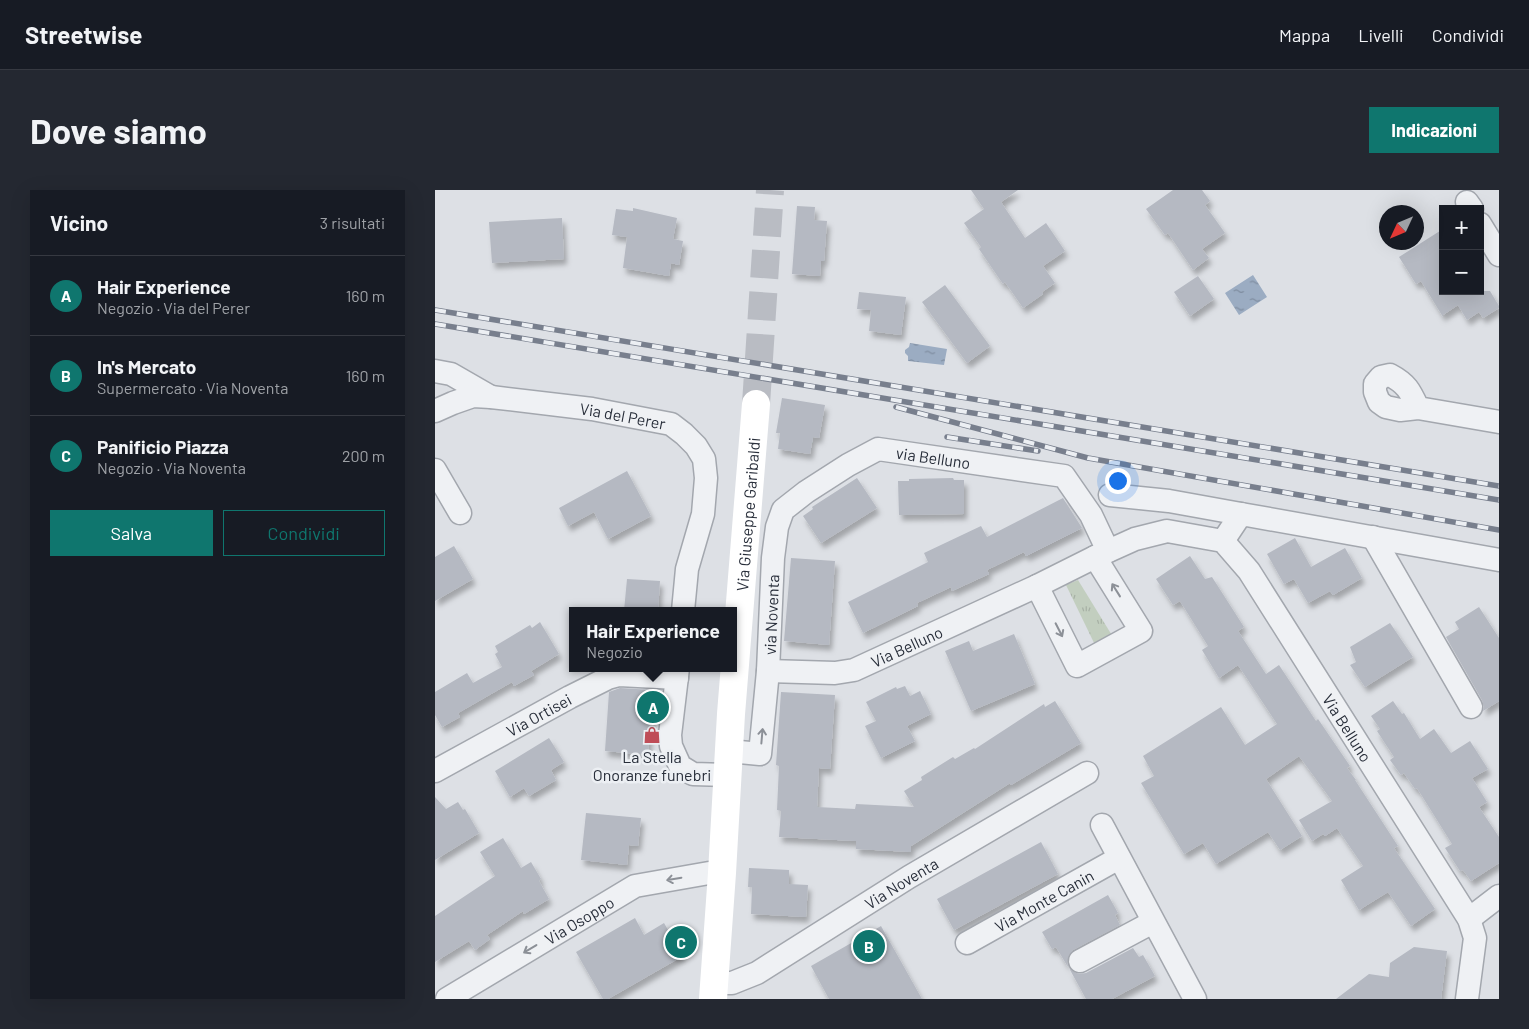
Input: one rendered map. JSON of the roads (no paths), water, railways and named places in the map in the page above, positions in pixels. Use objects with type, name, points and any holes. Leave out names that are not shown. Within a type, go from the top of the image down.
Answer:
[{"type":"street","points":[[1484,231],[1499,255]]},
{"type":"street","points":[[435,371],[451,374],[491,397]]},
{"type":"street","name":"Via del Perer","points":[[435,411],[473,396],[591,409],[671,424],[696,446],[704,459],[706,478],[703,514],[687,569],[683,607]]},
{"type":"street","name":"Via Giuseppe Garibaldi","points":[[737,640],[756,404]]},
{"type":"street","points":[[1418,408],[1499,422]]},
{"type":"street","name":"via Belluno","points":[[773,558],[777,527],[783,510],[806,492],[848,465],[878,449],[1064,476],[1091,516],[1102,554]]},
{"type":"street","points":[[435,470],[459,513]]},
{"type":"street","points":[[1110,496],[1169,501],[1499,560]]},
{"type":"street","points":[[1223,540],[1241,514]]},
{"type":"street","name":"Via Belluno","points":[[768,671],[835,673],[853,670],[1135,540],[1167,531],[1223,540],[1249,571],[1461,903],[1475,938],[1467,999]]},
{"type":"street","points":[[1373,537],[1471,707]]},
{"type":"street","points":[[1037,586],[1077,666],[1141,632],[1102,554]]},
{"type":"street","name":"via Noventa","points":[[768,671],[773,558]]},
{"type":"street","name":"Via Noventa","points":[[728,763],[760,754],[768,671]]},
{"type":"street","name":"Via Giuseppe Garibaldi","points":[[731,714],[734,672]]},
{"type":"street","points":[[677,673],[671,746],[680,766],[693,774],[728,763]]},
{"type":"street","name":"Via Ortisei","points":[[435,771],[570,697],[609,678],[619,675],[677,673]]},
{"type":"street","name":"Via Noventa","points":[[731,714],[713,991],[757,973],[909,877],[1087,773]]},
{"type":"street","points":[[1102,825],[1195,999]]},
{"type":"street","name":"Via Monte Canin","points":[[967,943],[1119,858]]},
{"type":"street","name":"Via Osoppo","points":[[447,999],[635,886],[709,873],[722,873]]},
{"type":"street","points":[[1469,919],[1499,896]]},
{"type":"street","points":[[1080,962],[1153,922]]},
{"type":"water","points":[[1253,275],[1267,297],[1239,315],[1225,293]]},
{"type":"water","points":[[910,343],[947,349],[944,365],[908,361],[905,350],[909,347]]},
{"type":"tunnel","points":[[756,404],[770,190]]},
{"type":"railway","points":[[435,310],[1499,486]]},
{"type":"railway","points":[[435,324],[1499,500]]},
{"type":"railway","points":[[896,407],[1088,458],[1499,530]]},
{"type":"railway","points":[[947,437],[1038,451]]},
{"type":"place","name":"Hair Experience","points":[[653,707]]},
{"type":"place","name":"La Stella Onoranze funebri","points":[[652,735]]},
{"type":"place","name":"Panificio Piazza","points":[[681,942]]},
{"type":"place","name":"In's Mercato","points":[[869,946]]}]
